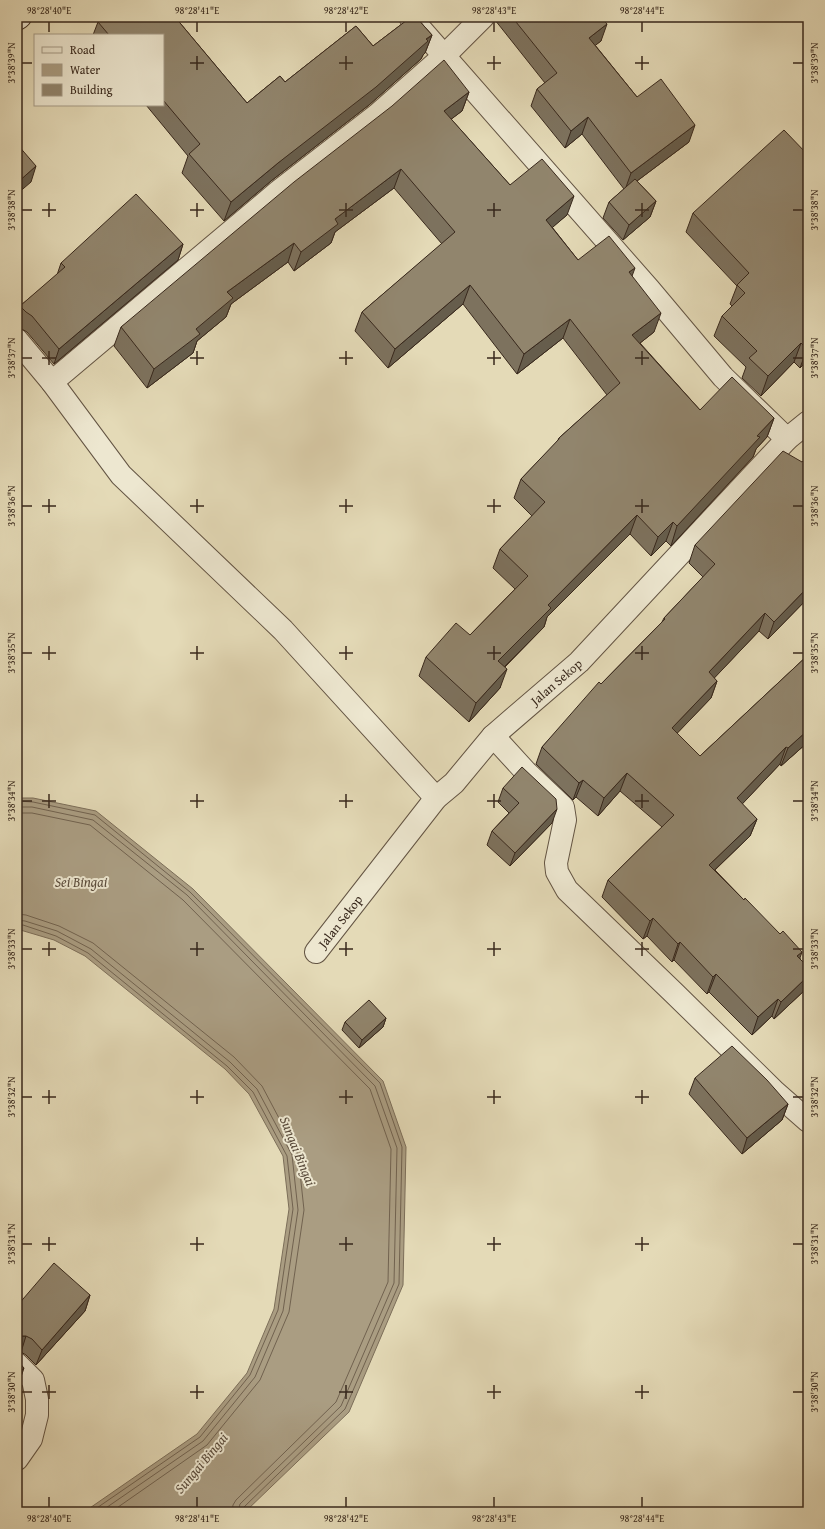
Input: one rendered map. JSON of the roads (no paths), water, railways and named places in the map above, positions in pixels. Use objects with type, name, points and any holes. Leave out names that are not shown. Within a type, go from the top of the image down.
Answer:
[{"type":"street","points":[[410,17],[649,289],[722,377],[787,440]]},
{"type":"street","points":[[52,382],[279,191],[377,115],[444,56],[483,17]]},
{"type":"street","points":[[17,340],[52,382],[121,475],[283,630],[436,798]]},
{"type":"street","name":"Jalan Sekop","points":[[316,952],[436,798],[454,783],[493,736],[579,662],[787,440],[808,422]]},
{"type":"street","points":[[493,736],[526,772],[563,807],[565,820],[556,863],[557,872],[566,890],[775,1092],[808,1121]]},
{"type":"street","points":[[17,1364],[33,1380],[37,1399],[37,1415],[31,1439],[17,1459]]},
{"type":"water","name":"Sei Bingai","points":[[17,798],[33,798],[96,811],[193,889],[383,1081],[406,1147],[403,1285],[349,1412],[245,1512],[84,1512],[197,1434],[247,1373],[274,1309],[289,1209],[283,1156],[249,1094],[225,1069],[85,956],[54,940],[17,929]]},
{"type":"water label","name":"Sungai Bingai","points":[[298,1151]]},
{"type":"water label","name":"Sungai Bingai","points":[[201,1463]]}]
